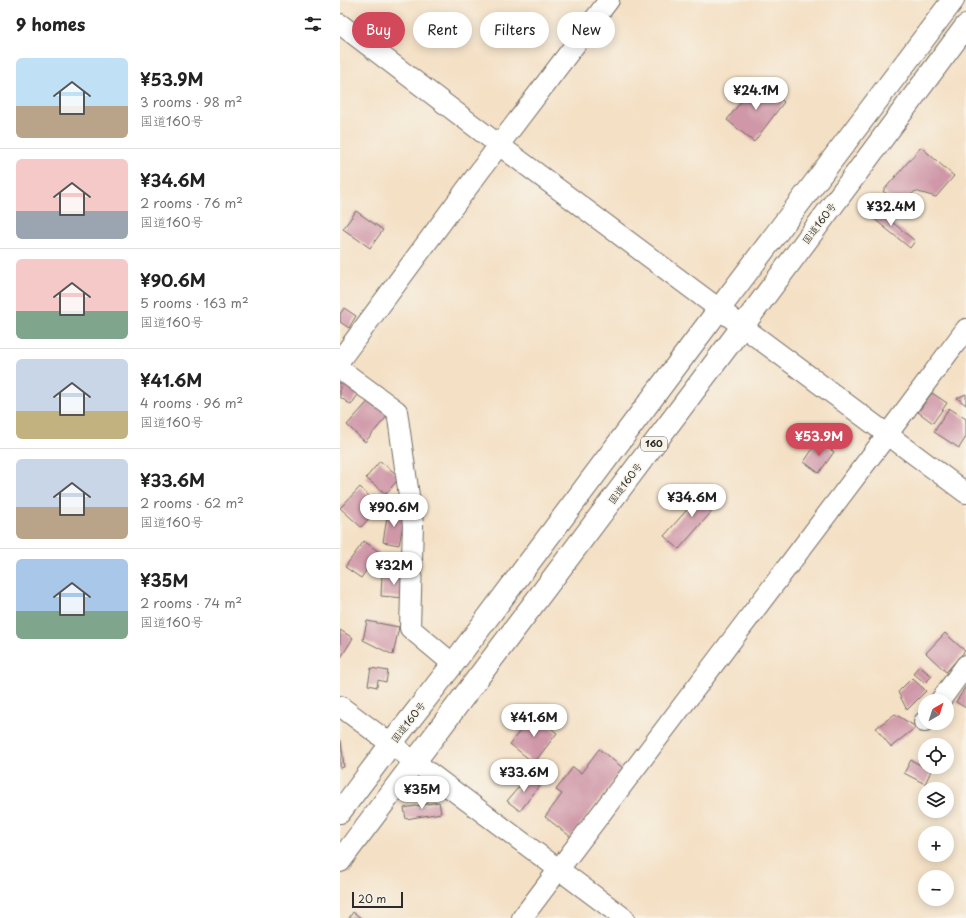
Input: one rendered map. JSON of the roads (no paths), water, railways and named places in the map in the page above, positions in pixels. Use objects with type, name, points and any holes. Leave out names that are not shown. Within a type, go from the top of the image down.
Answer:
[{"type":"highway","name":"国道160号","points":[[340,812],[953,0]]},
{"type":"highway","name":"国道160号","points":[[340,861],[742,327],[966,26]]},
{"type":"street","points":[[340,360],[499,145],[609,0]]},
{"type":"street","points":[[340,24],[719,310],[966,493]]},
{"type":"street","points":[[522,918],[966,329]]},
{"type":"street","points":[[340,369],[397,411],[413,524],[410,628],[453,664]]},
{"type":"street","points":[[945,694],[966,665]]},
{"type":"street","points":[[340,706],[624,918]]}]
